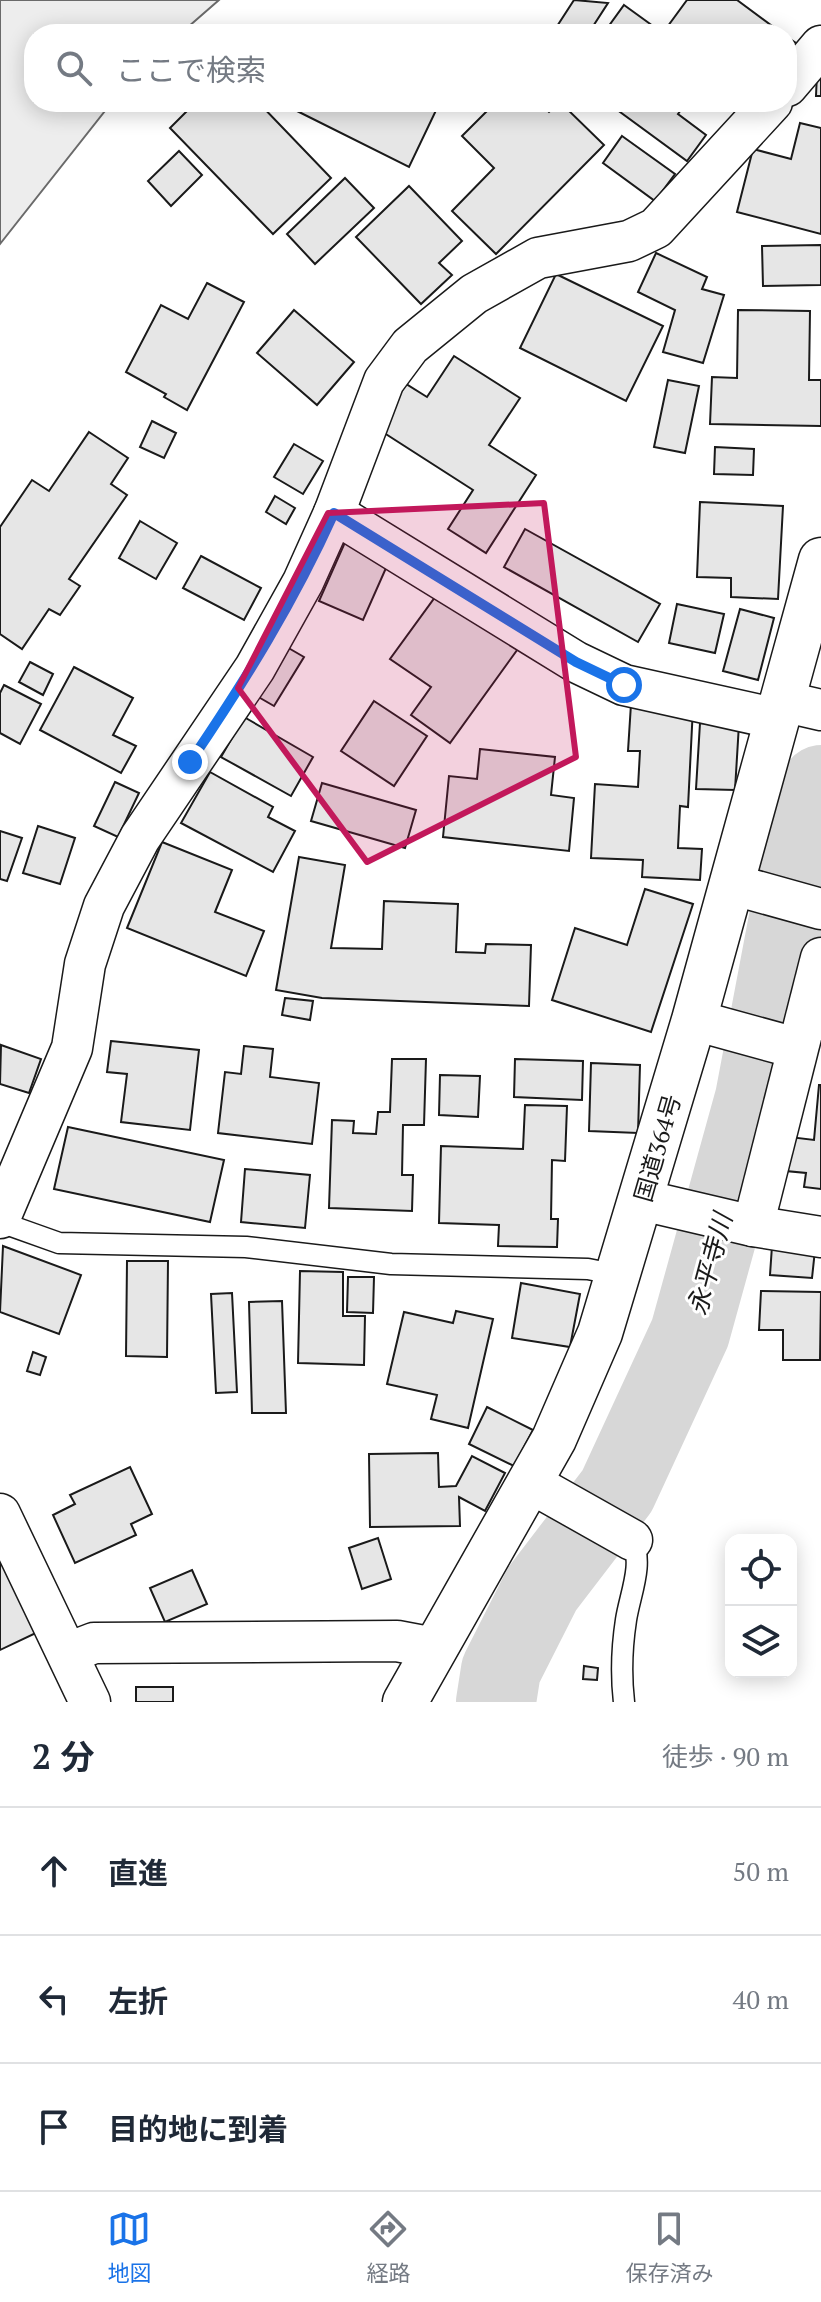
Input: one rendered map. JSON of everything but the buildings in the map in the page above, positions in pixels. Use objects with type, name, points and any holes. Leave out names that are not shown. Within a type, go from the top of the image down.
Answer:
[{"type":"highway","name":"国道364号","points":[[405,1702],[434,1648],[540,1488],[554,1439],[600,1333],[618,1275],[653,1202],[796,709],[821,560]]},
{"type":"street","points":[[797,74],[821,46]]},
{"type":"street","points":[[0,1220],[72,1048],[85,964],[104,906],[140,838],[255,668],[303,582],[334,513],[384,381],[410,346],[474,294],[538,258],[629,241],[656,228],[763,112]]},
{"type":"street","points":[[334,513],[576,662],[624,685],[796,709]]},
{"type":"street","points":[[742,887],[821,909]]},
{"type":"street","points":[[746,1225],[790,1047],[821,958]]},
{"type":"street","points":[[704,1022],[790,1047]]},
{"type":"street","points":[[653,1202],[746,1225],[821,1237]]},
{"type":"street","points":[[540,1488],[632,1540]]},
{"type":"street","points":[[0,1514],[90,1702]]},
{"type":"street","points":[[68,1653],[94,1643],[397,1641],[434,1648]]},
{"type":"lane","points":[[0,1220],[59,1243],[246,1247],[391,1264],[588,1269],[618,1275]]},
{"type":"lane","points":[[624,1702],[625,1622],[639,1554],[632,1540]]},
{"type":"highlighted area","points":[[544,503],[576,757],[367,862],[238,688],[328,513]]},
{"type":"shaded area","points":[[0,0],[219,0],[191,24],[24,24],[24,112],[104,112],[0,244]]},
{"type":"waterway","name":"永平寺川","points":[[496,1702],[501,1670],[542,1589],[617,1491],[690,1333],[755,1098],[800,860],[821,785]]},
{"type":"route","points":[[190,762],[255,668],[303,582],[334,513],[576,662],[624,685]]}]
